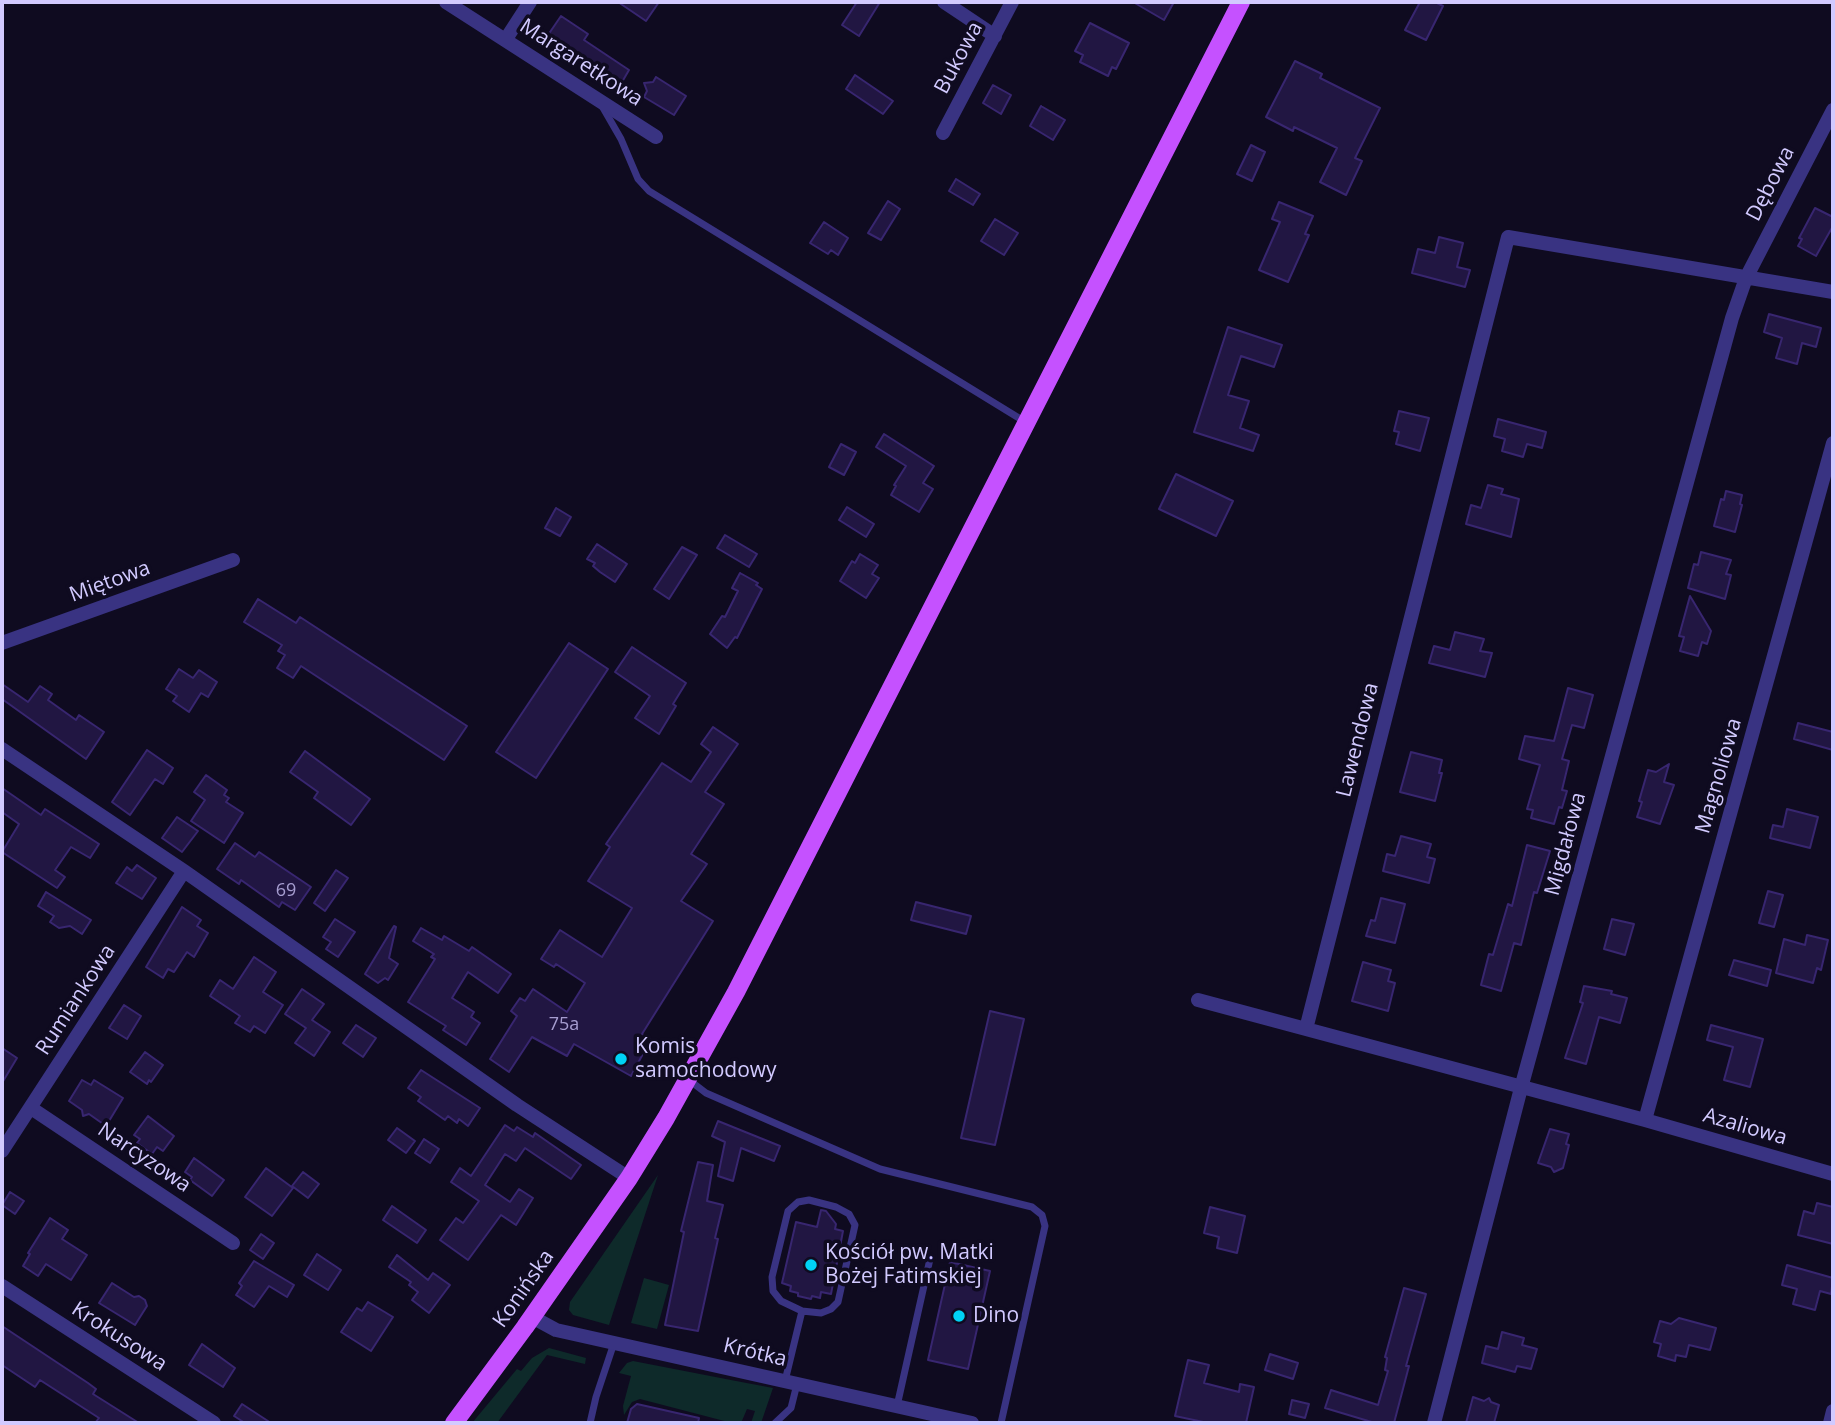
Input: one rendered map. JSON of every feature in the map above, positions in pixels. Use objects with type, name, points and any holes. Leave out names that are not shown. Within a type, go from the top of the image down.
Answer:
[{"type":"main road","name":"Konińska","points":[[454,1423],[629,1178],[688,1079],[797,875],[1241,2]]},
{"type":"street","name":"Margaretkowa","points":[[446,2],[656,137]]},
{"type":"street","points":[[506,39],[530,2]]},
{"type":"street","name":"Bukowa","points":[[943,134],[1012,2]]},
{"type":"street","points":[[950,4],[995,36]]},
{"type":"street","name":"Dębowa","points":[[1746,278],[1833,110]]},
{"type":"street","name":"Lawendowa","points":[[1306,1028],[1508,237],[1746,278]]},
{"type":"street","points":[[1746,278],[1833,292]]},
{"type":"street","name":"Migdałowa","points":[[1434,1423],[1521,1088],[1724,345],[1746,278]]},
{"type":"street","name":"Magnoliowa","points":[[1645,1119],[1833,443]]},
{"type":"street","name":"Miętowa","points":[[2,643],[233,560]]},
{"type":"street","points":[[2,749],[184,871],[517,1105],[629,1178]]},
{"type":"street","name":"Rumiankowa","points":[[2,1151],[184,871]]},
{"type":"street","points":[[1198,1000],[1521,1088]]},
{"type":"street","name":"Azaliowa","points":[[1521,1088],[1645,1119],[1833,1174]]},
{"type":"street","name":"Narcyzowa","points":[[31,1108],[233,1242]]},
{"type":"street","name":"Krokusowa","points":[[2,1286],[214,1423]]},
{"type":"street","name":"Krótka","points":[[532,1317],[556,1330],[972,1423]]},
{"type":"street","points":[[1830,1423],[1833,1411]]},
{"type":"lane","points":[[598,99],[621,139],[638,179],[649,191],[1027,423]]},
{"type":"lane","points":[[688,1079],[706,1093],[880,1170],[1032,1207],[1042,1215],[1045,1226],[1001,1423]]},
{"type":"lane","points":[[809,1200],[836,1207],[849,1214],[855,1225],[838,1302],[821,1313],[802,1311],[781,1301],[773,1291],[772,1277],[788,1211],[797,1202],[809,1200]]},
{"type":"lane","points":[[897,1406],[930,1259]]},
{"type":"lane","points":[[775,1423],[791,1408],[791,1383],[802,1311]]},
{"type":"lane","points":[[590,1423],[614,1343]]},
{"type":"green space","points":[[658,1175],[609,1325],[573,1315],[569,1310],[570,1302]]},
{"type":"green space","points":[[644,1278],[669,1285],[657,1329],[631,1323]]},
{"type":"green space","points":[[549,1348],[586,1358],[585,1364],[547,1355],[497,1423],[472,1423],[517,1369],[521,1371],[532,1358]]},
{"type":"green space","points":[[633,1361],[773,1388],[761,1423],[751,1423],[755,1411],[747,1409],[741,1423],[732,1423],[640,1399],[632,1402],[624,1415],[623,1406],[631,1376],[619,1373],[627,1363]]},
{"type":"building","points":[[618,2],[659,2],[646,21]]},
{"type":"building","points":[[857,2],[880,2],[859,36],[842,25]]},
{"type":"building","points":[[1133,2],[1174,2],[1164,20]]},
{"type":"building","points":[[1420,2],[1435,2],[1443,6],[1426,40],[1405,30]]},
{"type":"building","points":[[561,16],[588,34],[584,40],[629,70],[618,89],[591,72],[595,66],[548,35]]},
{"type":"building","points":[[1090,23],[1129,43],[1116,69],[1112,67],[1108,76],[1080,62],[1083,55],[1075,51]]},
{"type":"building","points":[[1295,61],[1322,74],[1320,78],[1380,108],[1355,158],[1362,161],[1346,195],[1320,182],[1337,148],[1266,117]]},
{"type":"building","points":[[855,75],[893,101],[883,114],[846,89]]},
{"type":"building","points":[[656,77],[686,96],[674,115],[644,97],[647,91],[644,83],[653,82]]},
{"type":"building","points":[[993,85],[1011,95],[1001,114],[983,103]]},
{"type":"building","points":[[1041,106],[1065,120],[1053,140],[1030,126]]},
{"type":"building","points":[[1251,145],[1265,152],[1252,181],[1237,174]]},
{"type":"building","points":[[956,179],[980,194],[973,205],[949,191]]},
{"type":"building","points":[[888,201],[900,209],[881,240],[868,233]]},
{"type":"building","points":[[1279,202],[1313,216],[1305,234],[1309,235],[1288,282],[1259,270],[1280,222],[1272,219]]},
{"type":"building","points":[[1815,208],[1833,217],[1833,226],[1816,256],[1798,246],[1802,239],[1799,238]]},
{"type":"building","points":[[995,219],[1018,233],[1004,255],[981,241]]},
{"type":"building","points":[[824,222],[848,238],[838,255],[831,250],[828,254],[810,243]]},
{"type":"building","points":[[1439,237],[1463,243],[1457,267],[1470,270],[1465,287],[1412,273],[1418,249],[1435,253]]},
{"type":"building","points":[[1769,314],[1821,328],[1816,347],[1802,343],[1797,364],[1776,358],[1782,338],[1764,332]]},
{"type":"building","points":[[1228,327],[1282,345],[1274,367],[1241,356],[1228,395],[1249,401],[1240,428],[1259,435],[1253,451],[1194,432]]},
{"type":"building","points":[[1399,411],[1429,418],[1420,451],[1396,444],[1399,432],[1394,431]]},
{"type":"building","points":[[1498,419],[1546,432],[1542,448],[1527,444],[1523,457],[1502,451],[1505,439],[1494,436]]},
{"type":"building","points":[[884,434],[934,466],[923,483],[933,489],[919,512],[891,495],[906,466],[876,447]]},
{"type":"building","points":[[841,444],[856,452],[844,475],[829,467]]},
{"type":"building","points":[[1176,474],[1233,501],[1216,536],[1159,509]]},
{"type":"building","points":[[1488,485],[1503,489],[1501,494],[1519,499],[1511,537],[1466,524],[1471,505],[1481,508]]},
{"type":"building","points":[[1726,491],[1742,495],[1735,532],[1714,526],[1721,499],[1724,500]]},
{"type":"building","points":[[847,507],[874,524],[866,537],[839,520]]},
{"type":"building","points":[[556,508],[571,517],[560,536],[545,528]]},
{"type":"building","points":[[725,535],[757,554],[749,567],[717,548]]},
{"type":"building","points":[[597,544],[627,564],[615,582],[587,559]]},
{"type":"building","points":[[682,547],[697,555],[669,599],[654,589]]},
{"type":"building","points":[[1701,552],[1731,560],[1726,574],[1731,575],[1725,599],[1688,588],[1694,564],[1698,565]]},
{"type":"building","points":[[860,554],[878,565],[872,574],[879,578],[866,598],[840,581],[852,561],[855,563]]},
{"type":"building","points":[[740,573],[758,583],[756,585],[762,589],[737,638],[735,637],[727,648],[710,634],[722,616],[725,617],[738,591],[732,588]]},
{"type":"building","points":[[1690,596],[1711,631],[1707,644],[1702,642],[1698,656],[1680,651],[1684,637],[1679,636]]},
{"type":"building","points":[[258,599],[296,623],[300,617],[467,726],[444,760],[301,666],[293,678],[277,668],[285,655],[278,651],[282,645],[244,622]]},
{"type":"building","points":[[1455,632],[1484,639],[1480,651],[1492,653],[1485,677],[1429,663],[1434,646],[1450,650]]},
{"type":"building","points":[[569,643],[608,669],[536,778],[496,752]]},
{"type":"building","points":[[632,647],[686,683],[659,734],[635,718],[650,696],[615,672]]},
{"type":"building","points":[[179,669],[193,678],[199,670],[217,682],[208,697],[201,693],[189,712],[173,701],[177,696],[166,689]]},
{"type":"building","points":[[2,684],[28,702],[40,686],[52,694],[48,700],[76,720],[79,715],[104,732],[86,759],[2,699]]},
{"type":"building","points":[[1568,688],[1593,695],[1584,728],[1572,725],[1562,759],[1569,761],[1562,790],[1567,791],[1554,824],[1531,818],[1533,810],[1527,809],[1540,765],[1519,759],[1525,736],[1554,741]]},
{"type":"building","points":[[1798,723],[1833,732],[1833,750],[1794,739]]},
{"type":"building","points":[[713,727],[738,744],[705,792],[724,804],[691,854],[707,864],[681,901],[713,921],[642,1034],[651,1039],[631,1076],[574,1044],[567,1056],[532,1037],[509,1072],[490,1059],[517,1016],[511,1011],[520,998],[525,1001],[533,989],[567,1012],[585,983],[556,964],[554,967],[541,959],[560,930],[602,957],[632,908],[588,881],[610,847],[606,844],[662,763],[691,782],[711,752],[701,744]]},
{"type":"building","points":[[147,750],[173,768],[163,784],[155,779],[130,815],[112,802]]},
{"type":"building","points":[[305,751],[370,799],[351,825],[314,798],[318,792],[290,772]]},
{"type":"building","points":[[1411,752],[1442,760],[1439,773],[1442,773],[1435,801],[1400,792]]},
{"type":"building","points":[[1669,764],[1664,782],[1674,785],[1660,824],[1637,817],[1648,770],[1656,772]]},
{"type":"building","points":[[206,775],[227,790],[224,795],[229,798],[226,802],[243,813],[224,843],[191,821],[205,800],[194,792]]},
{"type":"building","points":[[2,788],[41,815],[45,809],[99,844],[90,858],[71,847],[55,870],[65,877],[57,888],[2,852],[19,824],[2,812]]},
{"type":"building","points":[[1787,809],[1818,817],[1810,848],[1770,838],[1773,825],[1783,827]]},
{"type":"building","points":[[177,817],[198,831],[182,852],[162,838]]},
{"type":"building","points":[[1401,836],[1431,844],[1427,857],[1435,859],[1429,883],[1383,871],[1387,854],[1395,856]]},
{"type":"building","points":[[235,843],[255,857],[259,852],[311,887],[295,910],[282,902],[279,907],[241,880],[239,884],[217,869]]},
{"type":"building","points":[[1527,845],[1550,851],[1537,893],[1534,892],[1521,945],[1514,943],[1501,991],[1481,985],[1489,954],[1493,955],[1508,904],[1512,906]]},
{"type":"building","points":[[137,865],[156,878],[142,899],[116,883],[127,867],[132,871]]},
{"type":"building","points":[[336,870],[348,878],[325,911],[314,903]]},
{"type":"building","points":[[1768,891],[1783,895],[1774,927],[1759,923]]},
{"type":"building","points":[[46,892],[91,920],[82,934],[70,926],[59,928],[50,922],[54,916],[38,906]]},
{"type":"building","points":[[1381,898],[1405,904],[1395,943],[1366,936],[1371,920],[1375,921]]},
{"type":"building","points":[[916,902],[971,916],[966,934],[911,920]]},
{"type":"building","points":[[182,907],[201,920],[197,926],[208,933],[194,957],[187,952],[174,972],[168,969],[163,978],[146,967]]},
{"type":"building","points":[[335,919],[355,932],[338,957],[326,949],[331,942],[323,937]]},
{"type":"building","points":[[1612,919],[1634,924],[1625,955],[1604,949]]},
{"type":"building","points":[[394,926],[396,927],[389,958],[398,964],[388,980],[385,978],[378,983],[365,974]]},
{"type":"building","points":[[421,928],[442,940],[444,936],[469,951],[472,947],[511,974],[498,993],[468,972],[452,998],[474,1012],[471,1017],[480,1023],[466,1045],[443,1030],[446,1026],[408,1002],[435,959],[431,957],[434,954],[413,941]]},
{"type":"building","points":[[1807,935],[1828,940],[1821,970],[1817,968],[1813,983],[1776,973],[1784,939],[1805,945]]},
{"type":"building","points":[[254,957],[276,972],[263,992],[283,1005],[265,1033],[254,1026],[250,1032],[235,1023],[240,1016],[210,996],[220,980],[233,989]]},
{"type":"building","points":[[1734,960],[1771,970],[1767,986],[1729,975]]},
{"type":"building","points":[[1363,962],[1391,970],[1388,981],[1395,983],[1388,1011],[1352,1001]]},
{"type":"building","points":[[1584,986],[1612,991],[1611,994],[1627,998],[1620,1023],[1599,1017],[1586,1064],[1565,1058],[1583,1003],[1580,1002]]},
{"type":"building","points":[[302,989],[324,1004],[312,1020],[330,1032],[314,1056],[295,1043],[306,1028],[285,1014]]},
{"type":"building","points":[[124,1005],[141,1016],[127,1039],[109,1028]]},
{"type":"building","points":[[990,1011],[1024,1019],[995,1145],[961,1138]]},
{"type":"building","points":[[356,1025],[376,1038],[363,1057],[343,1043]]},
{"type":"building","points":[[1711,1025],[1763,1039],[1750,1087],[1724,1080],[1733,1047],[1707,1040]]},
{"type":"building","points":[[2,1048],[17,1058],[2,1083]]},
{"type":"building","points":[[145,1052],[163,1065],[147,1084],[130,1072]]},
{"type":"building","points":[[421,1070],[480,1108],[468,1126],[459,1119],[457,1123],[448,1116],[445,1120],[418,1101],[421,1097],[408,1088]]},
{"type":"building","points":[[82,1080],[91,1085],[94,1080],[123,1098],[106,1126],[89,1114],[83,1116],[82,1110],[69,1101]]},
{"type":"building","points":[[148,1116],[174,1136],[163,1151],[157,1147],[152,1154],[137,1143],[140,1139],[134,1135]]},
{"type":"building","points":[[718,1121],[780,1146],[774,1161],[741,1148],[733,1181],[718,1176],[725,1142],[712,1136]]},
{"type":"building","points":[[505,1125],[514,1131],[517,1127],[533,1137],[535,1133],[581,1165],[571,1179],[525,1148],[516,1161],[505,1154],[485,1185],[510,1202],[519,1189],[533,1198],[516,1225],[501,1215],[468,1260],[440,1240],[456,1218],[463,1223],[479,1201],[451,1182],[460,1168],[471,1176]]},
{"type":"building","points":[[397,1128],[415,1141],[406,1153],[388,1140]]},
{"type":"building","points":[[1550,1129],[1569,1134],[1563,1168],[1554,1172],[1551,1167],[1538,1163]]},
{"type":"building","points":[[424,1139],[439,1149],[430,1163],[415,1153]]},
{"type":"building","points":[[194,1158],[224,1180],[212,1196],[190,1180],[192,1177],[185,1172]]},
{"type":"building","points":[[698,1162],[713,1165],[707,1201],[723,1205],[698,1331],[665,1325],[684,1232],[681,1231]]},
{"type":"building","points":[[266,1168],[293,1188],[272,1216],[245,1197]]},
{"type":"building","points":[[303,1172],[319,1184],[308,1198],[292,1186]]},
{"type":"building","points":[[10,1192],[24,1201],[15,1214],[2,1205]]},
{"type":"building","points":[[1817,1203],[1833,1207],[1833,1244],[1798,1235],[1804,1211],[1814,1214]]},
{"type":"building","points":[[392,1206],[426,1230],[417,1243],[383,1220]]},
{"type":"building","points":[[1210,1207],[1245,1216],[1237,1253],[1217,1248],[1219,1237],[1204,1233]]},
{"type":"building","name":"Kościół pw. Matki Bożej Fatimskiej","points":[[821,1210],[826,1211],[836,1224],[835,1229],[843,1231],[831,1294],[821,1292],[820,1298],[812,1296],[811,1299],[798,1296],[798,1293],[790,1291],[791,1286],[782,1283],[796,1222],[817,1227]]},
{"type":"building","points":[[50,1218],[68,1230],[62,1239],[87,1255],[71,1280],[46,1264],[38,1276],[23,1266]]},
{"type":"building","points":[[261,1234],[274,1243],[263,1259],[250,1250]]},
{"type":"building","points":[[317,1254],[341,1270],[328,1290],[304,1275]]},
{"type":"building","points":[[397,1255],[428,1280],[433,1273],[450,1285],[429,1313],[412,1300],[418,1292],[409,1285],[411,1282],[389,1267]]},
{"type":"building","points":[[254,1261],[294,1285],[287,1297],[269,1286],[254,1307],[236,1295],[242,1286],[239,1283]]},
{"type":"building","name":"Dino","points":[[950,1262],[990,1271],[968,1369],[928,1360]]},
{"type":"building","points":[[1787,1265],[1833,1278],[1831,1294],[1820,1291],[1815,1310],[1793,1304],[1797,1289],[1782,1285]]},
{"type":"building","points":[[112,1283],[134,1297],[139,1296],[145,1300],[147,1306],[135,1325],[99,1303]]},
{"type":"building","points":[[1404,1288],[1426,1294],[1394,1423],[1375,1423],[1325,1408],[1331,1390],[1378,1405],[1388,1371],[1385,1370],[1385,1357]]},
{"type":"building","points":[[368,1302],[393,1317],[371,1351],[341,1332],[357,1308],[362,1311]]},
{"type":"building","points":[[1679,1318],[1716,1328],[1710,1350],[1689,1345],[1686,1357],[1676,1355],[1675,1361],[1658,1356],[1661,1344],[1654,1342],[1660,1321],[1671,1324]]},
{"type":"building","points":[[2,1326],[88,1383],[96,1389],[93,1394],[139,1423],[95,1423],[99,1418],[40,1380],[35,1387],[2,1365]]},
{"type":"building","points":[[1502,1332],[1524,1338],[1522,1345],[1537,1349],[1531,1369],[1517,1366],[1515,1372],[1482,1363],[1486,1346],[1498,1349]]},
{"type":"building","points":[[202,1344],[235,1368],[223,1387],[189,1365]]},
{"type":"building","points":[[1270,1354],[1298,1363],[1293,1379],[1265,1370]]},
{"type":"building","points":[[1188,1360],[1209,1365],[1204,1383],[1239,1392],[1240,1384],[1254,1387],[1246,1423],[1208,1423],[1175,1416]]},
{"type":"building","points":[[1473,1397],[1484,1401],[1489,1398],[1491,1402],[1499,1405],[1494,1423],[1466,1423]]},
{"type":"building","points":[[1292,1400],[1309,1404],[1305,1418],[1289,1414]]},
{"type":"building","points":[[242,1404],[271,1423],[245,1423],[234,1416]]},
{"type":"building","points":[[637,1404],[699,1418],[698,1423],[627,1423],[631,1409]]},
{"type":"place","name":"Komis samochodowy","points":[[621,1059]]},
{"type":"place","name":"Kościół pw. Matki Bożej Fatimskiej","points":[[811,1265]]},
{"type":"place","name":"Dino","points":[[959,1316]]}]
